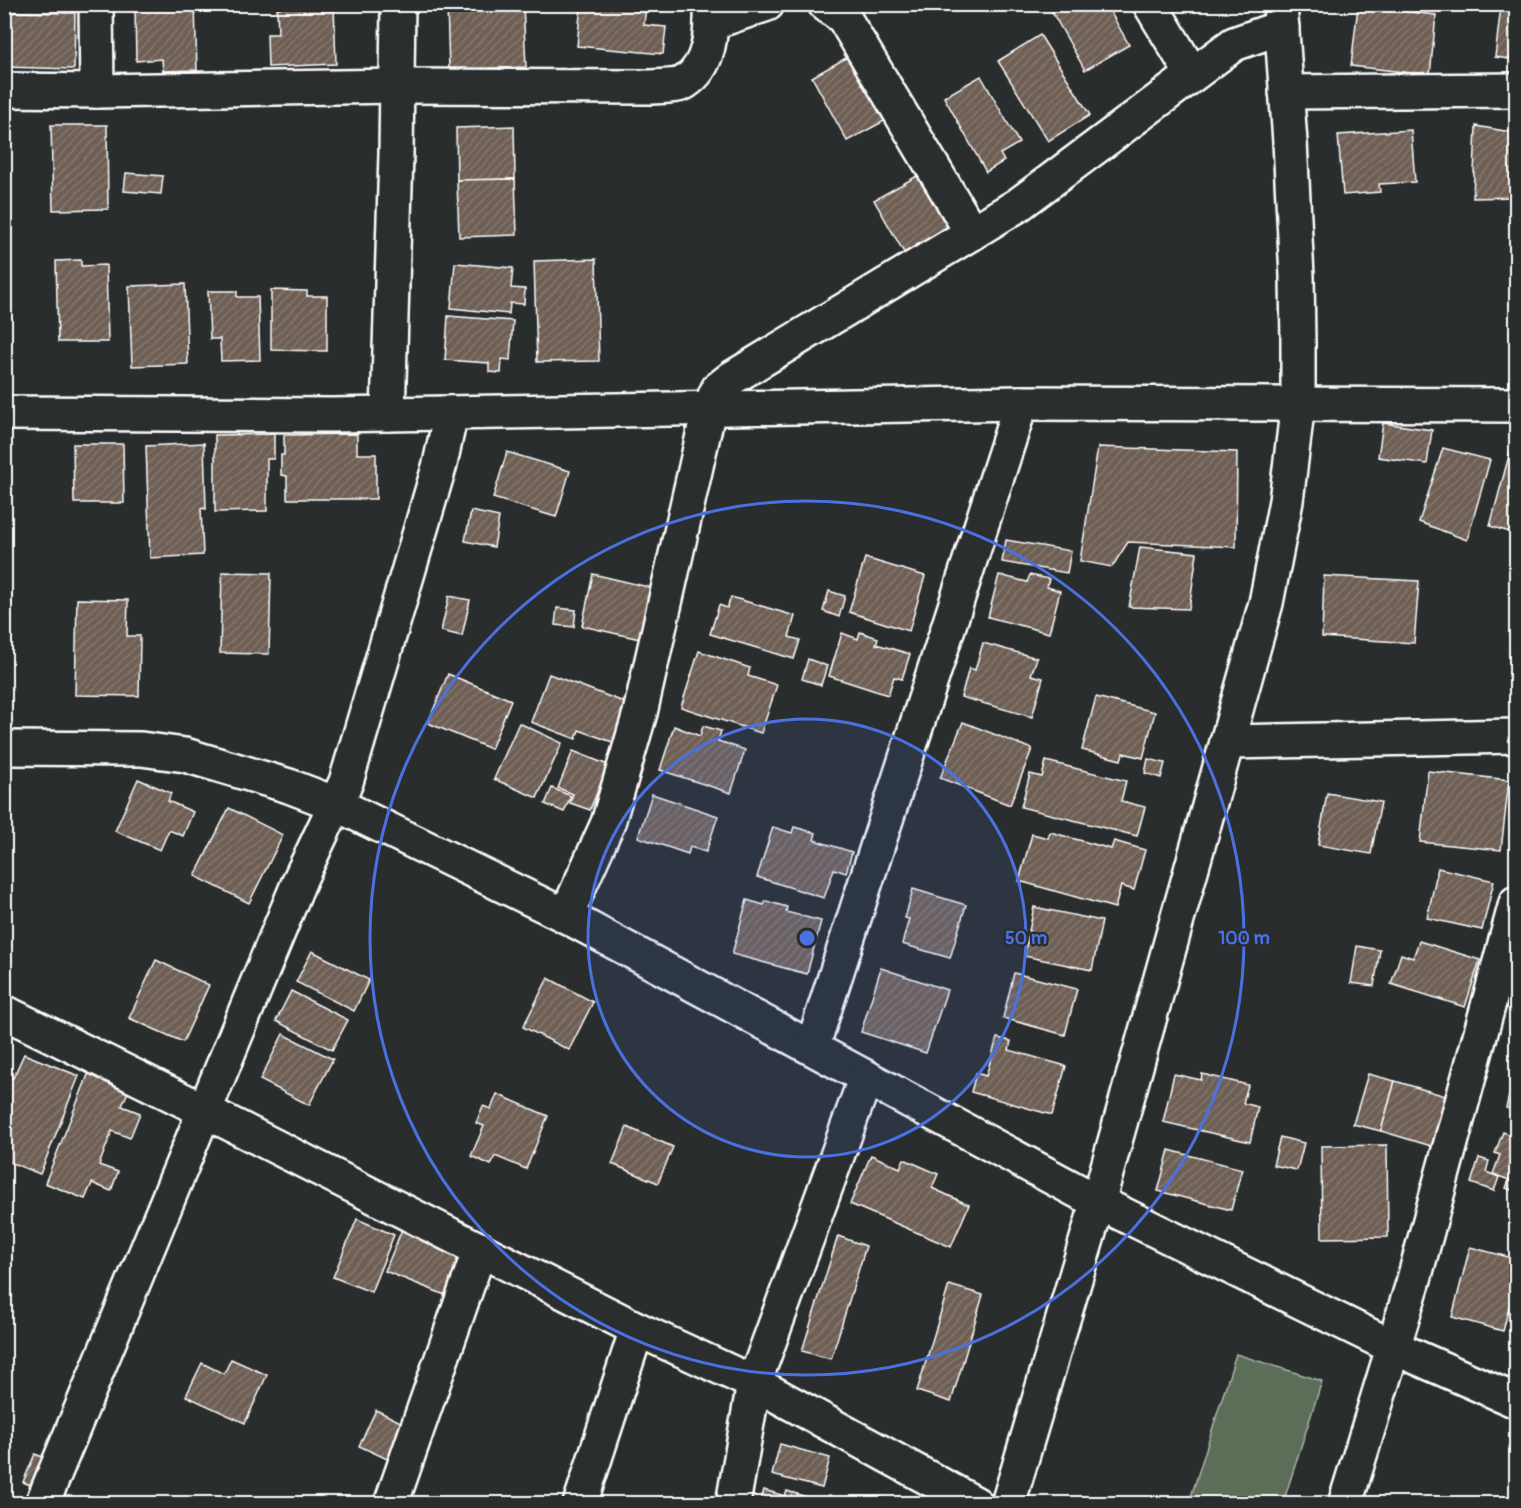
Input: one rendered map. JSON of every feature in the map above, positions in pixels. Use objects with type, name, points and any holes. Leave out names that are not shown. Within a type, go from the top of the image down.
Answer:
[{"type":"street","points":[[96,4],[97,91]]},
{"type":"street","points":[[388,414],[398,4]]},
{"type":"street","points":[[4,90],[97,91],[397,86],[652,87],[684,83],[699,69],[708,52],[711,14],[767,4]]},
{"type":"street","points":[[825,4],[844,18],[972,233]]},
{"type":"street","points":[[1150,4],[1192,74]]},
{"type":"street","points":[[566,916],[608,823],[640,713],[709,409],[718,389],[732,378],[1018,205],[1192,74],[1234,44],[1281,16],[1297,276],[1298,403],[1286,501],[1266,603],[1098,1202],[1008,1503]]},
{"type":"street","points":[[1286,92],[1516,90]]},
{"type":"street","points":[[4,413],[388,414],[1021,404],[1516,405]]},
{"type":"street","points":[[812,1048],[1021,404]]},
{"type":"street","points":[[42,1503],[301,877],[346,783],[440,464],[451,413]]},
{"type":"street","points":[[1227,742],[1516,736]]},
{"type":"street","points":[[4,748],[141,748],[185,755],[289,786],[336,804],[566,916],[1098,1202],[1393,1347],[1516,1401]]},
{"type":"street","points":[[1345,1503],[1413,1283],[1516,903]]},
{"type":"street","points":[[4,1012],[638,1329],[754,1383],[975,1503]]},
{"type":"street","points":[[733,1503],[754,1383],[866,1077]]},
{"type":"street","points":[[391,1503],[480,1250]]},
{"type":"street","points":[[580,1503],[638,1329]]},
{"type":"green space","points":[[1236,1354],[1322,1381],[1283,1503],[1189,1503]]},
{"type":"building","points":[[447,4],[523,4],[526,67],[449,70]]},
{"type":"building","points":[[581,4],[646,5],[644,25],[666,27],[663,54],[577,46]]},
{"type":"building","points":[[1106,4],[1129,45],[1085,70],[1048,5]]},
{"type":"building","points":[[334,6],[336,64],[268,67],[267,34],[278,34],[277,8]]},
{"type":"building","points":[[1358,6],[1436,15],[1430,75],[1351,66]]},
{"type":"building","points":[[1501,6],[1516,8],[1516,60],[1495,57]]},
{"type":"building","points":[[195,7],[197,70],[163,71],[162,59],[136,61],[135,9]]},
{"type":"building","points":[[4,12],[75,13],[74,69],[4,67]]},
{"type":"building","points":[[1040,35],[1090,115],[1048,141],[998,61]]},
{"type":"building","points":[[853,54],[888,119],[847,141],[812,77]]},
{"type":"building","points":[[981,76],[1019,143],[1000,154],[1004,161],[986,172],[944,97]]},
{"type":"building","points":[[51,125],[107,125],[108,209],[53,210]]},
{"type":"building","points":[[514,126],[515,179],[457,180],[456,128]]},
{"type":"building","points":[[1476,126],[1516,133],[1516,197],[1473,198]]},
{"type":"building","points":[[1411,130],[1415,182],[1379,184],[1380,192],[1343,195],[1338,135]]},
{"type":"building","points":[[926,171],[957,228],[906,256],[874,200]]},
{"type":"building","points":[[126,173],[163,176],[161,194],[124,191]]},
{"type":"building","points":[[515,179],[517,235],[459,237],[457,180]]},
{"type":"building","points":[[596,259],[599,361],[537,362],[534,261]]},
{"type":"building","points":[[81,260],[81,266],[106,265],[108,342],[58,342],[56,261]]},
{"type":"building","points":[[455,263],[513,268],[511,288],[525,289],[524,304],[510,303],[509,314],[451,308]]},
{"type":"building","points":[[185,284],[188,364],[132,366],[129,286]]},
{"type":"building","points":[[271,290],[307,291],[307,296],[327,296],[327,351],[271,350]]},
{"type":"building","points":[[208,291],[237,291],[237,297],[258,297],[260,360],[221,361],[220,339],[210,339]]},
{"type":"building","points":[[448,316],[513,321],[510,360],[502,359],[501,373],[489,372],[489,363],[445,360]]},
{"type":"building","points":[[1383,423],[1432,430],[1427,464],[1378,457]]},
{"type":"building","points":[[274,434],[274,459],[267,459],[267,511],[215,512],[215,435]]},
{"type":"building","points":[[357,434],[357,454],[376,454],[376,499],[287,499],[287,476],[281,475],[284,435]]},
{"type":"building","points":[[204,443],[206,509],[201,508],[203,555],[150,558],[146,446]]},
{"type":"building","points":[[73,444],[123,444],[124,503],[74,503]]},
{"type":"building","points":[[1098,447],[1237,452],[1236,547],[1128,542],[1112,567],[1080,561]]},
{"type":"building","points":[[1443,448],[1490,460],[1467,540],[1419,522]]},
{"type":"building","points":[[507,452],[570,471],[556,517],[493,498]]},
{"type":"building","points":[[1510,452],[1516,454],[1516,534],[1490,526]]},
{"type":"building","points":[[471,511],[499,517],[494,547],[465,541]]},
{"type":"building","points":[[1006,540],[1071,551],[1067,573],[1002,562]]},
{"type":"building","points":[[1140,547],[1197,553],[1189,609],[1129,607]]},
{"type":"building","points":[[865,558],[925,576],[909,631],[849,612]]},
{"type":"building","points":[[222,572],[271,573],[269,654],[220,653]]},
{"type":"building","points":[[593,574],[661,590],[649,641],[582,626]]},
{"type":"building","points":[[999,575],[1027,582],[1030,575],[1049,579],[1047,587],[1060,591],[1049,633],[988,617]]},
{"type":"building","points":[[1324,576],[1419,581],[1414,643],[1322,637]]},
{"type":"building","points":[[829,591],[845,596],[839,617],[823,611]]},
{"type":"building","points":[[449,596],[470,600],[462,636],[441,631]]},
{"type":"building","points":[[731,597],[795,616],[789,637],[800,640],[794,659],[710,634],[719,605],[727,608]]},
{"type":"building","points":[[77,599],[128,600],[127,636],[140,636],[139,696],[75,695]]},
{"type":"building","points":[[557,608],[576,610],[574,627],[555,625]]},
{"type":"building","points":[[860,632],[878,638],[876,644],[910,654],[902,679],[894,677],[888,695],[829,676],[842,633],[858,639]]},
{"type":"building","points":[[983,643],[1037,658],[1031,675],[1043,678],[1032,717],[961,697],[969,668],[975,670]]},
{"type":"building","points":[[699,651],[750,668],[748,676],[777,685],[761,733],[681,707]]},
{"type":"building","points":[[808,659],[827,666],[821,685],[802,679]]},
{"type":"building","points":[[448,674],[511,700],[491,749],[428,723]]},
{"type":"building","points":[[549,674],[629,704],[615,743],[579,730],[576,739],[531,722]]},
{"type":"building","points":[[1096,697],[1155,712],[1143,758],[1123,753],[1121,760],[1082,750]]},
{"type":"building","points":[[963,722],[1032,749],[1010,805],[940,778]]},
{"type":"building","points":[[519,723],[562,743],[537,798],[494,779]]},
{"type":"building","points":[[674,726],[700,736],[703,726],[721,731],[718,741],[745,750],[731,793],[660,770]]},
{"type":"building","points":[[573,751],[608,765],[590,810],[570,803],[573,794],[558,788]]},
{"type":"building","points":[[1148,759],[1165,763],[1161,778],[1145,773]]},
{"type":"building","points":[[1046,761],[1126,781],[1121,801],[1145,807],[1137,836],[1021,807],[1030,774],[1042,777]]},
{"type":"building","points":[[1428,771],[1509,780],[1501,850],[1420,842]]},
{"type":"building","points":[[138,779],[171,793],[168,801],[193,812],[183,836],[169,830],[160,850],[115,831]]},
{"type":"building","points":[[552,788],[571,796],[564,812],[545,804]]},
{"type":"building","points":[[1327,793],[1381,802],[1371,854],[1318,845]]},
{"type":"building","points":[[652,794],[718,816],[706,852],[690,847],[688,854],[638,837]]},
{"type":"building","points":[[229,808],[283,835],[249,903],[195,876]]},
{"type":"building","points":[[773,827],[792,833],[794,827],[816,833],[814,840],[852,852],[846,873],[834,869],[824,898],[757,877]]},
{"type":"building","points":[[1050,832],[1111,849],[1114,841],[1145,850],[1134,890],[1121,886],[1115,908],[1019,881],[1032,834],[1048,838]]},
{"type":"building","points":[[1438,868],[1494,881],[1482,930],[1427,918]]},
{"type":"building","points":[[913,889],[966,905],[950,958],[902,944],[909,919],[905,918]]},
{"type":"building","points":[[747,900],[764,905],[766,901],[787,907],[786,912],[821,921],[807,974],[732,954]]},
{"type":"building","points":[[1034,907],[1102,921],[1092,970],[1024,956]]},
{"type":"building","points":[[1419,941],[1480,960],[1465,1007],[1391,984],[1401,954],[1413,958]]},
{"type":"building","points":[[1357,946],[1380,950],[1374,986],[1351,983]]},
{"type":"building","points":[[312,951],[369,980],[354,1011],[296,982]]},
{"type":"building","points":[[156,960],[209,985],[183,1042],[129,1018]]},
{"type":"building","points":[[881,968],[947,990],[926,1053],[861,1032]]},
{"type":"building","points":[[1014,973],[1077,989],[1065,1035],[1003,1018]]},
{"type":"building","points":[[548,978],[593,1002],[569,1050],[523,1027]]},
{"type":"building","points":[[291,991],[348,1020],[332,1050],[276,1021]]},
{"type":"building","points":[[283,1034],[333,1059],[309,1105],[260,1080]]},
{"type":"building","points":[[997,1038],[1011,1041],[1009,1050],[1066,1066],[1052,1115],[971,1092],[976,1073],[986,1076]]},
{"type":"building","points":[[24,1054],[79,1076],[40,1174],[4,1160],[4,1075],[13,1078]]},
{"type":"building","points":[[92,1065],[132,1082],[122,1106],[140,1113],[130,1138],[112,1131],[99,1165],[118,1172],[111,1191],[92,1183],[85,1199],[45,1183]]},
{"type":"building","points":[[1516,1067],[1516,1111],[1506,1108]]},
{"type":"building","points":[[1174,1074],[1201,1080],[1202,1074],[1248,1085],[1243,1103],[1258,1107],[1250,1142],[1163,1122]]},
{"type":"building","points":[[1368,1074],[1395,1081],[1381,1131],[1353,1124]]},
{"type":"building","points":[[1395,1081],[1452,1098],[1438,1148],[1381,1131]]},
{"type":"building","points":[[497,1094],[548,1116],[526,1169],[495,1156],[491,1165],[471,1156],[484,1126],[476,1123],[483,1106],[491,1109]]},
{"type":"building","points":[[627,1127],[673,1147],[658,1183],[612,1164]]},
{"type":"building","points":[[1503,1132],[1516,1137],[1516,1192],[1506,1188],[1509,1180],[1493,1174],[1500,1155],[1495,1153]]},
{"type":"building","points":[[1280,1137],[1304,1143],[1297,1170],[1273,1165]]},
{"type":"building","points":[[1387,1145],[1388,1237],[1322,1238],[1321,1146]]},
{"type":"building","points":[[1169,1150],[1242,1169],[1231,1210],[1158,1191]]},
{"type":"building","points":[[871,1155],[900,1168],[904,1159],[938,1174],[932,1188],[969,1205],[951,1247],[850,1204]]},
{"type":"building","points":[[1479,1158],[1489,1161],[1486,1172],[1499,1177],[1494,1191],[1471,1183]]},
{"type":"building","points":[[357,1219],[394,1235],[371,1292],[333,1277]]},
{"type":"building","points":[[405,1222],[465,1246],[445,1295],[385,1271]]},
{"type":"building","points":[[838,1236],[866,1246],[831,1359],[802,1351]]},
{"type":"building","points":[[1470,1247],[1516,1259],[1516,1280],[1503,1331],[1452,1317]]},
{"type":"building","points":[[949,1285],[983,1295],[951,1402],[917,1391]]},
{"type":"building","points":[[231,1359],[267,1375],[245,1423],[186,1396],[202,1363],[224,1374]]},
{"type":"building","points":[[376,1410],[413,1428],[396,1463],[359,1446]]},
{"type":"building","points":[[780,1444],[830,1458],[822,1488],[772,1475]]},
{"type":"building","points":[[35,1454],[57,1463],[45,1491],[23,1482]]},
{"type":"building","points":[[764,1490],[785,1496],[787,1491],[823,1502],[823,1504],[760,1504]]},
{"type":"building","points":[[881,1497],[899,1504],[878,1504]]}]
